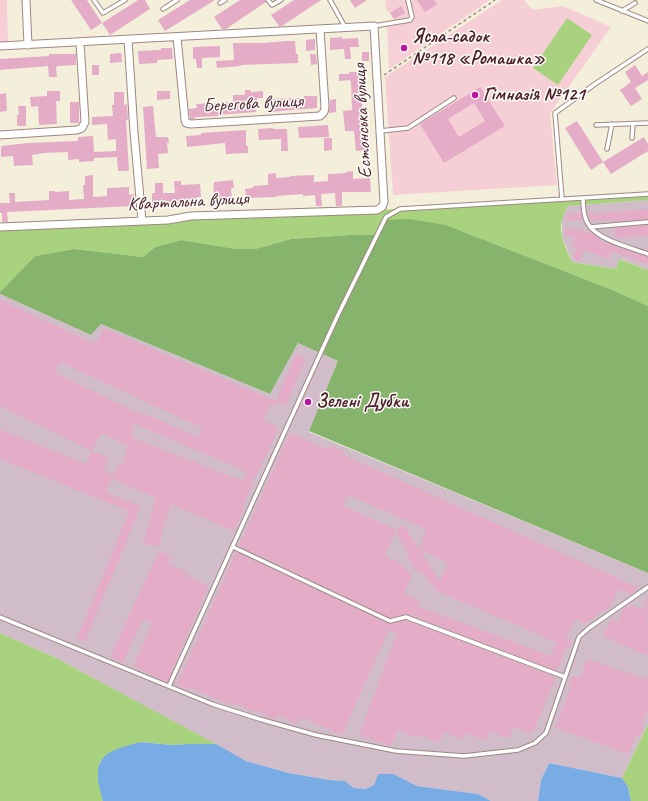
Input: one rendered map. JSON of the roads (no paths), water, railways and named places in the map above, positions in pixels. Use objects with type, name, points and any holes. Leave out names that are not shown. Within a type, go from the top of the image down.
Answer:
[{"type":"street","points":[[26,0],[28,45]]},
{"type":"street","points":[[0,46],[374,26]]},
{"type":"street","name":"Естонська вулиця","points":[[374,26],[384,202],[382,207],[377,210]]},
{"type":"street","name":"Берегова вулиця","points":[[177,37],[185,120],[186,123],[190,124],[320,116],[324,112],[324,107],[320,29]]},
{"type":"street","points":[[128,40],[142,221]]},
{"type":"street","points":[[0,135],[77,130],[82,128],[85,122],[80,42]]},
{"type":"street","name":"Квартальна вулиця","points":[[0,227],[168,220],[191,216],[377,210]]},
{"type":"lane","points":[[26,0],[32,0]]},
{"type":"lane","points":[[94,0],[103,13],[125,0]]},
{"type":"lane","points":[[163,9],[177,0]]},
{"type":"lane","points":[[220,3],[225,0]]},
{"type":"lane","points":[[268,0],[272,5],[281,0]]},
{"type":"lane","points":[[330,0],[345,28]]},
{"type":"lane","points":[[374,26],[410,20],[412,17],[408,0]]},
{"type":"lane","points":[[596,0],[648,21]]},
{"type":"lane","points":[[622,11],[635,3]]},
{"type":"lane","points":[[562,199],[555,113],[595,84],[648,49]]},
{"type":"lane","points":[[380,131],[408,128],[454,98]]},
{"type":"lane","points":[[596,125],[648,123]]},
{"type":"lane","points":[[607,149],[612,124]]},
{"type":"lane","points":[[632,138],[633,124]]},
{"type":"lane","points":[[169,686],[337,317],[386,217],[400,209],[648,194]]},
{"type":"lane","points":[[583,198],[583,204],[590,227],[610,241],[648,254]]},
{"type":"lane","points":[[590,227],[648,222]]},
{"type":"lane","points":[[233,547],[390,621],[406,617],[565,677]]},
{"type":"lane","points":[[0,617],[212,704],[253,717],[316,735],[396,751],[464,756],[518,750],[535,743],[546,733],[579,637],[589,628],[648,587]]},
{"type":"water","points":[[141,742],[172,745],[216,744],[246,761],[289,773],[329,780],[345,781],[354,788],[365,789],[374,785],[378,774],[393,774],[417,786],[478,794],[491,801],[103,801],[99,787],[98,775],[99,766],[102,759],[116,749]]},
{"type":"water","points":[[549,763],[622,778],[628,787],[631,801],[538,801],[541,780]]},
{"type":"place","name":"Ясла-садок №118 «Ромашка»","points":[[404,48]]},
{"type":"place","name":"Гімназія №121","points":[[475,95]]},
{"type":"place","name":"Зелені Дубки","points":[[308,402]]}]
